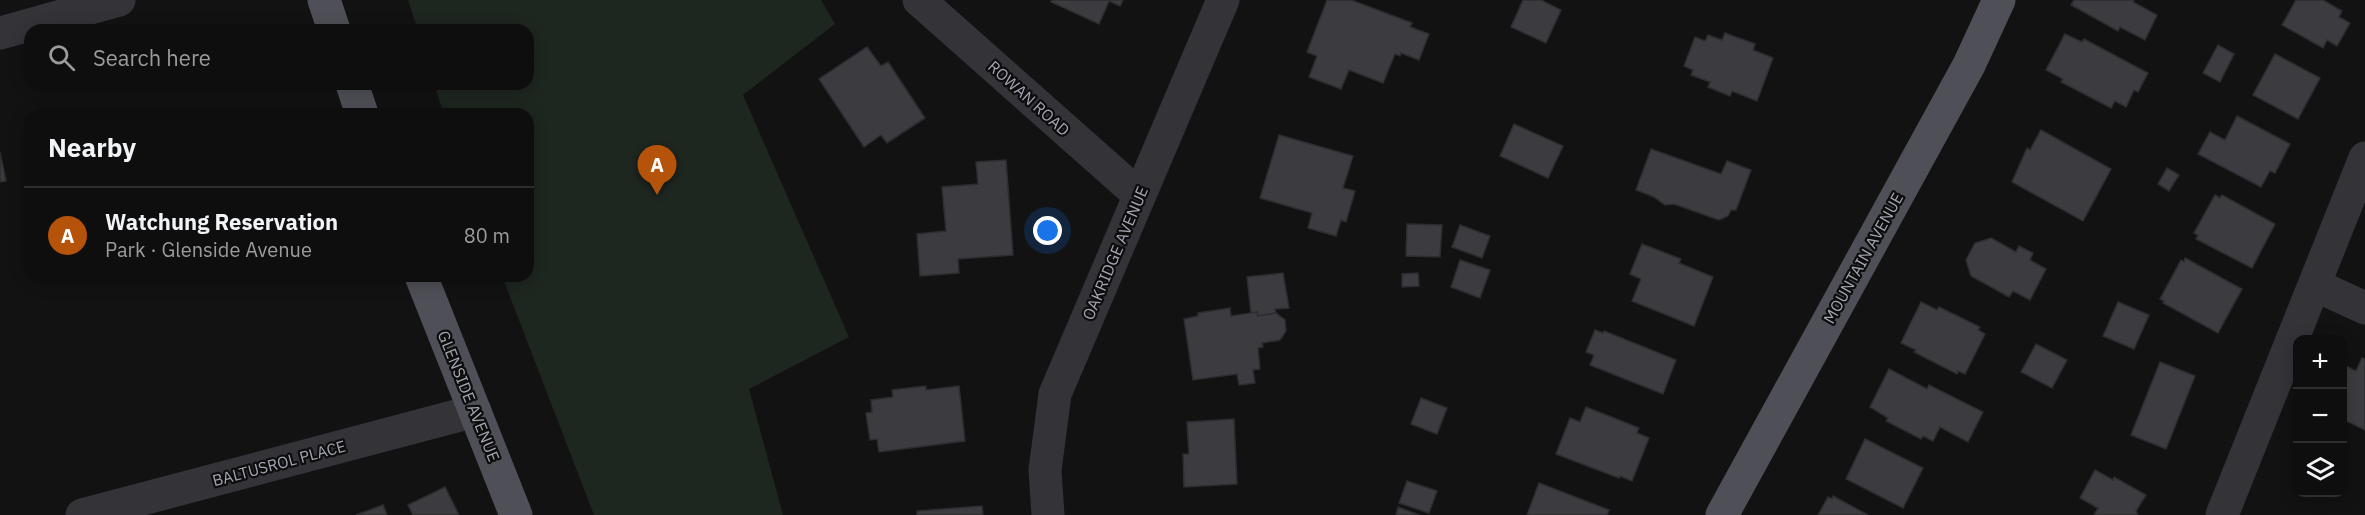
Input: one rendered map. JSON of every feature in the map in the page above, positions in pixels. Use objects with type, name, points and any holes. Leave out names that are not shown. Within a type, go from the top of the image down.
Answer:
[{"type":"main road","points":[[324,0],[332,24]]},
{"type":"main road","name":"MOUNTAIN AVENUE","points":[[1722,515],[1969,64],[1999,0]]},
{"type":"main road","points":[[354,90],[360,108]]},
{"type":"main road","name":"GLENSIDE AVENUE","points":[[423,282],[516,515]]},
{"type":"street","points":[[32,24],[119,0]]},
{"type":"street","name":"ROWAN ROAD","points":[[919,0],[1139,195]]},
{"type":"street","name":"OAKRIDGE AVENUE","points":[[1048,515],[1045,470],[1055,394],[1223,0]]},
{"type":"street","points":[[0,33],[24,26]]},
{"type":"street","points":[[2222,515],[2365,158]]},
{"type":"street","points":[[2315,285],[2365,308]]},
{"type":"street","name":"BALTUSROL PLACE","points":[[82,515],[475,411]]},
{"type":"shaded area","points":[[408,0],[821,0],[835,24],[743,95],[849,337],[749,389],[783,515],[594,515],[504,282],[534,282],[534,108],[442,108],[436,90],[534,90],[534,24],[416,24]]},
{"type":"building","points":[[1052,0],[1123,0],[1120,6],[1109,1],[1099,24],[1051,2]]},
{"type":"building","points":[[1327,0],[1351,0],[1412,23],[1410,27],[1429,34],[1419,60],[1401,53],[1400,56],[1395,54],[1383,83],[1349,70],[1341,89],[1309,77],[1317,56],[1307,52]]},
{"type":"building","points":[[1523,0],[1541,0],[1561,10],[1546,43],[1511,27]]},
{"type":"building","points":[[2074,0],[2134,0],[2133,2],[2157,15],[2145,40],[2120,27],[2118,31],[2071,5]]},
{"type":"building","points":[[2296,0],[2323,0],[2342,11],[2339,17],[2350,23],[2337,46],[2327,40],[2323,48],[2282,25]]},
{"type":"building","points":[[1725,33],[1755,44],[1753,50],[1773,58],[1757,101],[1732,91],[1730,96],[1708,87],[1710,82],[1691,75],[1693,70],[1684,66],[1695,37],[1705,41],[1708,35],[1722,40]]},
{"type":"building","points":[[2065,34],[2082,42],[2084,39],[2148,73],[2138,92],[2134,90],[2126,107],[2115,101],[2111,108],[2061,82],[2063,79],[2046,70]]},
{"type":"building","points":[[2218,45],[2234,54],[2220,82],[2203,73]]},
{"type":"building","points":[[867,47],[881,66],[888,62],[925,118],[887,143],[881,135],[864,147],[819,79]]},
{"type":"building","points":[[2275,54],[2320,78],[2298,119],[2253,95]]},
{"type":"building","points":[[2237,116],[2290,144],[2275,173],[2270,171],[2261,187],[2198,154],[2210,132],[2225,140]]},
{"type":"building","points":[[1514,124],[1563,146],[1548,178],[1500,156]]},
{"type":"building","points":[[2041,130],[2111,169],[2083,221],[2012,182],[2027,148],[2030,150]]},
{"type":"building","points":[[1279,135],[1353,156],[1343,188],[1355,191],[1346,222],[1341,220],[1336,236],[1308,228],[1312,213],[1260,198]]},
{"type":"building","points":[[1651,149],[1721,174],[1727,161],[1751,170],[1736,210],[1731,210],[1728,216],[1719,220],[1674,204],[1665,205],[1654,197],[1636,190]]},
{"type":"building","points":[[0,152],[6,181],[0,182]]},
{"type":"building","points":[[1006,160],[1013,255],[958,259],[959,273],[920,276],[917,234],[946,231],[942,187],[978,184],[976,162]]},
{"type":"building","points":[[2167,168],[2179,175],[2169,191],[2158,184]]},
{"type":"building","points":[[2215,195],[2220,198],[2222,195],[2275,224],[2252,268],[2196,239],[2198,235],[2194,233]]},
{"type":"building","points":[[1407,224],[1442,225],[1440,257],[1406,256]]},
{"type":"building","points":[[1460,225],[1490,236],[1482,258],[1452,247]]},
{"type":"building","points":[[1991,238],[2016,252],[2019,246],[2033,253],[2030,260],[2046,269],[2030,300],[2013,291],[2009,297],[1971,276],[1966,260],[1975,243]]},
{"type":"building","points":[[1642,244],[1681,259],[1679,263],[1713,277],[1694,326],[1632,301],[1641,279],[1630,274]]},
{"type":"building","points":[[2185,258],[2242,289],[2218,333],[2163,303],[2164,301],[2160,299],[2181,260],[2184,262]]},
{"type":"building","points":[[1460,260],[1490,270],[1480,298],[1451,287]]},
{"type":"building","points":[[1283,273],[1289,308],[1275,309],[1276,313],[1258,316],[1257,312],[1251,313],[1247,277]]},
{"type":"building","points":[[1418,273],[1419,286],[1402,287],[1402,274]]},
{"type":"building","points":[[1921,302],[1937,310],[1939,307],[1980,327],[1978,330],[1985,334],[1965,374],[1958,371],[1957,374],[1901,343]]},
{"type":"building","points":[[2118,302],[2149,315],[2134,349],[2103,336]]},
{"type":"building","points":[[1230,308],[1231,316],[1257,312],[1258,316],[1276,313],[1285,320],[1286,331],[1280,340],[1262,343],[1263,347],[1258,348],[1260,369],[1253,370],[1255,383],[1239,385],[1237,374],[1193,380],[1184,319],[1198,316],[1198,313]]},
{"type":"building","points":[[1595,330],[1603,333],[1604,331],[1676,360],[1663,394],[1590,365],[1594,355],[1586,352]]},
{"type":"building","points":[[2036,344],[2067,360],[2052,388],[2021,372]]},
{"type":"building","points":[[2362,358],[2365,359],[2365,430],[2347,421],[2347,366],[2356,371]]},
{"type":"building","points":[[2160,362],[2195,376],[2166,449],[2131,435]]},
{"type":"building","points":[[1889,369],[1927,389],[1929,385],[1983,412],[1968,442],[1940,427],[1933,441],[1923,436],[1921,439],[1886,421],[1888,418],[1870,407]]},
{"type":"building","points":[[926,386],[926,390],[959,386],[965,441],[879,452],[877,439],[870,440],[866,413],[872,412],[871,400],[893,397],[892,390]]},
{"type":"building","points":[[1421,398],[1447,408],[1437,434],[1411,424]]},
{"type":"building","points":[[1586,407],[1639,428],[1637,433],[1649,438],[1632,481],[1556,454],[1570,418],[1580,422]]},
{"type":"building","points":[[1234,419],[1237,484],[1184,487],[1183,454],[1189,454],[1187,422]]},
{"type":"building","points":[[1865,439],[1923,468],[1903,508],[1846,479]]},
{"type":"building","points":[[2095,470],[2113,480],[2114,477],[2146,495],[2136,511],[2138,515],[2094,515],[2098,508],[2080,498]]},
{"type":"building","points":[[1407,481],[1437,491],[1429,513],[1399,503]]},
{"type":"building","points":[[1539,483],[1609,510],[1607,515],[1527,515]]},
{"type":"building","points":[[445,487],[459,515],[413,515],[408,505]]},
{"type":"building","points":[[1833,496],[1868,515],[1818,515],[1828,497],[1832,499]]},
{"type":"building","points":[[383,505],[387,515],[356,515]]},
{"type":"building","points":[[982,506],[983,515],[917,515],[917,511]]},
{"type":"building","points":[[1398,507],[1419,515],[1396,515]]},
{"type":"place","name":"Watchung Reservation","points":[[657,195]]}]
